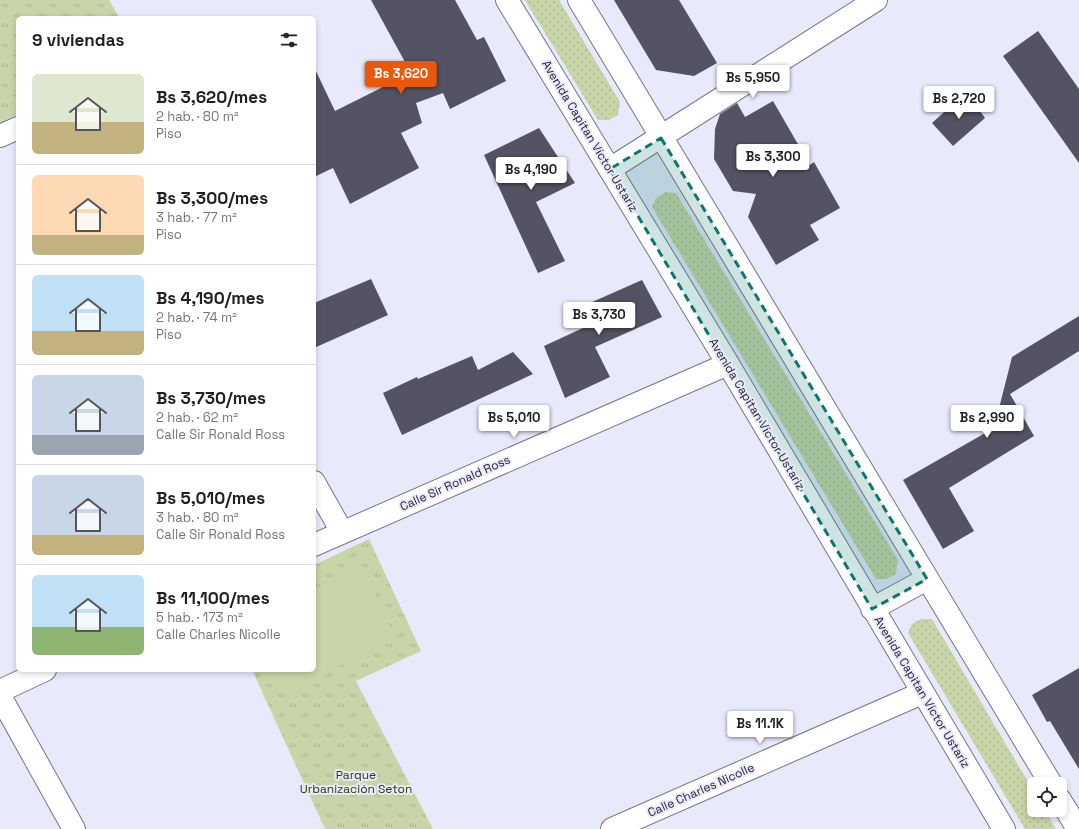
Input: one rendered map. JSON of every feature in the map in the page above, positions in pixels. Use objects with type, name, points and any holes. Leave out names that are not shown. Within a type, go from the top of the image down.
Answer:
[{"type":"main road","name":"Avenida Capitan Víctor Ustariz","points":[[507,0],[728,364],[872,609],[1004,829]]},
{"type":"main road","points":[[579,0],[1047,777]]},
{"type":"main road","points":[[610,169],[876,0]]},
{"type":"main road","points":[[0,136],[16,129]]},
{"type":"main road","name":"Calle Sir Ronald Ross","points":[[316,544],[728,364]]},
{"type":"main road","points":[[316,486],[342,532]]},
{"type":"main road","points":[[872,609],[927,579]]},
{"type":"main road","points":[[0,691],[41,672]]},
{"type":"main road","name":"Calle Charles Nicolle","points":[[612,829],[922,693]]},
{"type":"main road","points":[[0,696],[74,829]]},
{"type":"main road","points":[[1067,811],[1078,829]]},
{"type":"highlighted area","points":[[661,138],[927,579],[872,609],[610,169]]},
{"type":"green space","points":[[0,0],[109,0],[119,16],[16,16],[16,115],[0,123]]},
{"type":"green space","points":[[525,0],[559,0],[620,102],[618,115],[609,120],[598,120]]},
{"type":"green space","points":[[665,192],[676,193],[898,560],[896,574],[887,579],[876,579],[652,207],[656,198]]},
{"type":"green space","name":"Parque Urbanización Seton","points":[[369,539],[421,651],[356,681],[433,829],[325,829],[253,672],[316,672],[316,564]]},
{"type":"green space","points":[[363,568],[396,640],[283,692],[274,672],[316,672],[316,590]]},
{"type":"green space","points":[[921,619],[932,619],[1027,780],[1027,817],[1049,817],[1056,829],[1025,829],[908,633],[912,624]]},
{"type":"building","points":[[371,0],[455,0],[477,40],[484,37],[506,81],[450,109],[443,93],[416,103],[422,123],[401,133],[419,168],[350,204],[333,168],[316,176],[316,71],[335,111],[411,73]]},
{"type":"building","points":[[614,0],[679,0],[717,63],[694,76],[656,70]]},
{"type":"building","points":[[1038,31],[1079,89],[1079,163],[1003,56]]},
{"type":"building","points":[[964,94],[975,104],[985,118],[953,146],[932,123]]},
{"type":"building","points":[[773,101],[810,165],[814,162],[840,208],[810,225],[819,240],[776,265],[748,217],[756,194],[733,191],[714,159],[715,129],[720,114],[737,103],[745,117]]},
{"type":"building","points":[[539,128],[575,183],[536,202],[565,261],[538,273],[484,155]]},
{"type":"building","points":[[371,279],[388,315],[316,347],[316,302]]},
{"type":"building","points":[[642,280],[662,317],[595,347],[610,377],[565,398],[544,346],[583,328],[574,310]]},
{"type":"building","points":[[1079,316],[1079,351],[1010,394],[1034,436],[949,488],[974,531],[943,549],[903,480],[994,428],[1012,357]]},
{"type":"building","points":[[513,352],[533,374],[402,435],[383,393],[417,377],[418,379],[472,356],[478,370]]},
{"type":"building","points":[[1079,668],[1079,769],[1050,721],[1047,722],[1032,695]]}]
